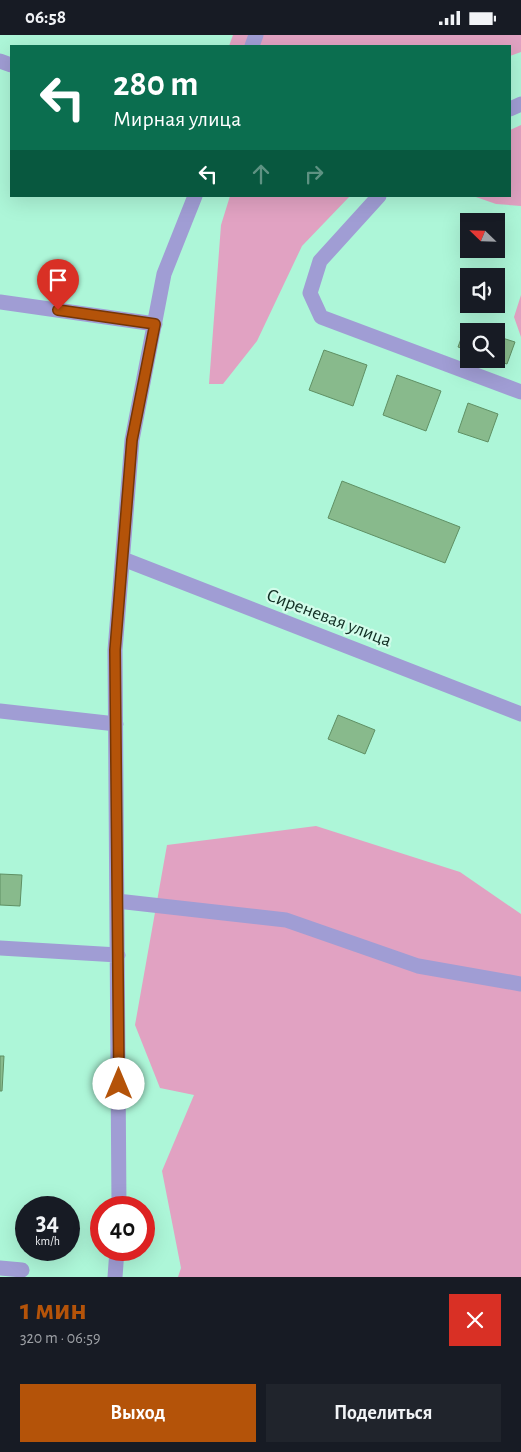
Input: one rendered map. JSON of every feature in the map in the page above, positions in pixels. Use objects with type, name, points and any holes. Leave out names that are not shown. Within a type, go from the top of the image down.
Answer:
[{"type":"street","points":[[119,1196],[115,650],[132,440],[164,274],[194,197]]},
{"type":"street","points":[[378,197],[320,261],[310,293],[321,317],[521,392]]},
{"type":"street","points":[[0,302],[155,324]]},
{"type":"street","name":"Сиреневая улица","points":[[123,559],[521,714]]},
{"type":"street","points":[[0,711],[116,724]]},
{"type":"street","points":[[117,901],[286,919],[418,966],[521,985]]},
{"type":"street","points":[[0,949],[118,955]]},
{"type":"street","points":[[115,1277],[116,1261]]},
{"type":"street","points":[[0,1268],[22,1270]]},
{"type":"shaded area","points":[[233,35],[521,35],[521,52],[511,56],[511,45],[229,45]]},
{"type":"shaded area","points":[[521,125],[521,206],[496,204],[476,197],[511,197],[511,130]]},
{"type":"shaded area","points":[[230,197],[349,197],[302,246],[257,341],[223,384],[209,384],[221,225]]},
{"type":"shaded area","points":[[521,295],[521,337],[514,317]]},
{"type":"shaded area","points":[[316,826],[460,872],[521,914],[521,1277],[178,1277],[181,1268],[162,1171],[194,1095],[160,1088],[135,1025],[167,845]]},
{"type":"building","points":[[505,339],[515,342],[507,364],[505,363]]},
{"type":"building","points":[[324,350],[367,365],[353,406],[309,390]]},
{"type":"building","points":[[397,375],[441,391],[426,431],[383,415]]},
{"type":"building","points":[[468,403],[498,414],[488,442],[458,432]]},
{"type":"building","points":[[342,481],[460,527],[445,563],[328,518]]},
{"type":"building","points":[[338,715],[375,730],[365,754],[328,739]]},
{"type":"building","points":[[0,874],[22,875],[20,906],[0,905]]},
{"type":"building","points":[[0,1056],[4,1056],[2,1091],[0,1091]]},
{"type":"route","points":[[58,310],[155,324],[132,440],[115,650],[119,1084]]}]
